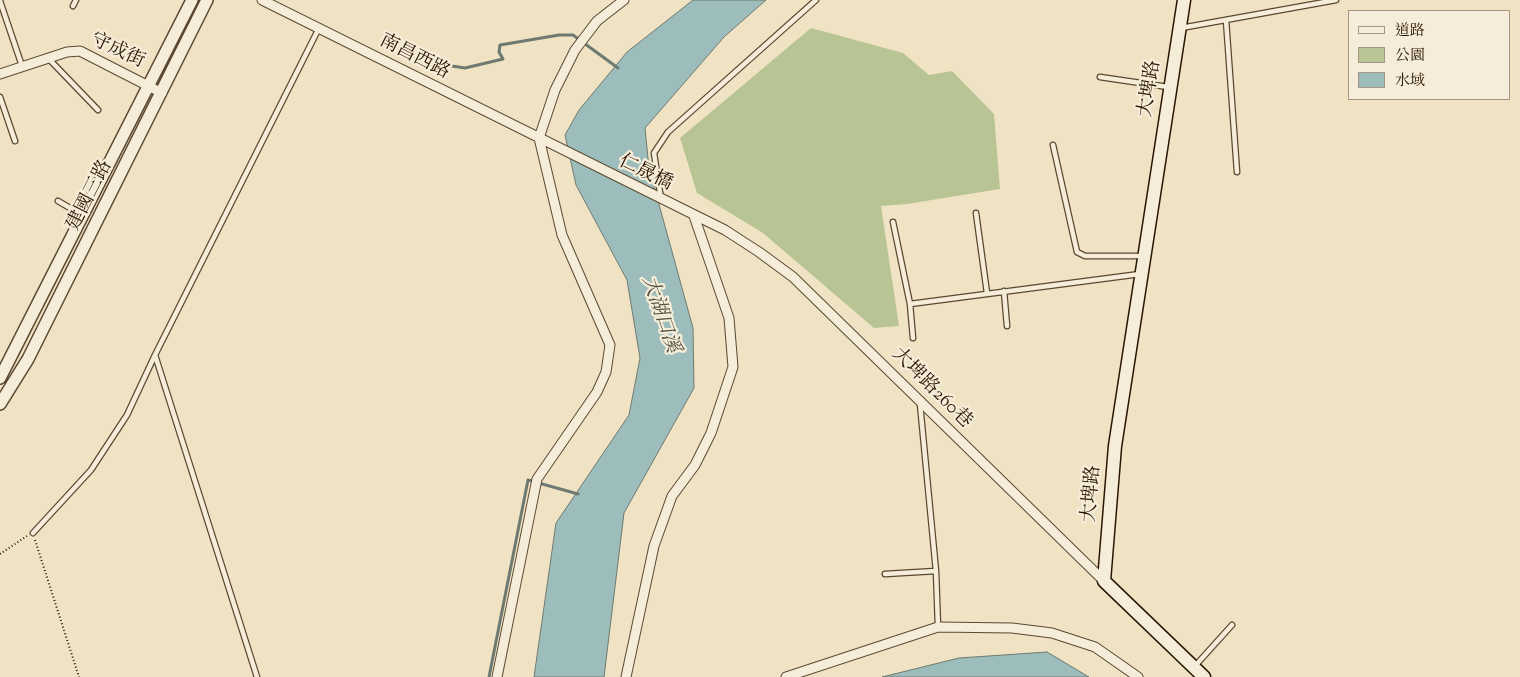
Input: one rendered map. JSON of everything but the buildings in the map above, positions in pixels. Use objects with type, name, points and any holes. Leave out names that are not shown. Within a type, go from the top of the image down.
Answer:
[{"type":"main road","name":"大埤路","points":[[1104,581],[1115,446],[1144,273],[1184,0]]},
{"type":"main road","points":[[1104,581],[1204,677]]},
{"type":"street","name":"建國三路","points":[[0,378],[192,0]]},
{"type":"street","name":"建國三路","points":[[0,404],[28,359],[207,0]]},
{"type":"street","name":"南昌西路","points":[[262,0],[550,145]]},
{"type":"street","points":[[497,677],[537,480],[597,392],[606,372],[610,345],[562,235],[539,138],[555,90],[575,50],[597,21],[624,0]]},
{"type":"street","name":"守成街","points":[[0,74],[67,52],[80,51],[162,92]]},
{"type":"street","name":"仁晟橋","points":[[550,145],[725,230]]},
{"type":"street","points":[[626,677],[654,546],[672,496],[696,465],[711,433],[733,367],[729,318],[694,216]]},
{"type":"street","name":"大埤路260巷","points":[[725,230],[793,277],[1104,581]]},
{"type":"street","points":[[786,677],[938,627],[1012,628],[1052,633],[1095,647],[1138,677]]},
{"type":"lane","points":[[73,6],[76,0]]},
{"type":"lane","points":[[661,200],[654,153],[668,132],[816,0]]},
{"type":"lane","points":[[1180,28],[1336,0]]},
{"type":"lane","points":[[0,1],[22,66]]},
{"type":"lane","points":[[1226,20],[1237,172]]},
{"type":"lane","points":[[33,533],[68,496],[108,446],[128,415],[155,355],[319,28]]},
{"type":"lane","points":[[48,58],[98,110]]},
{"type":"lane","points":[[1100,78],[1170,88]]},
{"type":"lane","points":[[0,97],[15,141]]},
{"type":"lane","points":[[1053,145],[1077,252],[1085,256],[1146,256]]},
{"type":"lane","points":[[58,201],[83,216]]},
{"type":"lane","points":[[976,214],[987,293]]},
{"type":"lane","points":[[893,222],[910,304],[913,338]]},
{"type":"lane","points":[[910,304],[1144,273]]},
{"type":"lane","points":[[1004,291],[1008,326]]},
{"type":"lane","points":[[155,355],[257,677]]},
{"type":"lane","points":[[920,400],[936,571],[938,627]]},
{"type":"lane","points":[[885,574],[936,571]]},
{"type":"lane","points":[[1194,667],[1232,625]]},
{"type":"path","points":[[0,554],[33,533],[79,677]]},
{"type":"green space","points":[[811,28],[903,53],[929,75],[952,71],[994,114],[1000,189],[907,204],[881,206],[899,326],[874,328],[763,233],[697,193],[680,138]]},
{"type":"water","name":"大湖口溪","points":[[693,0],[766,0],[724,37],[645,128],[649,168],[693,328],[694,388],[624,513],[604,677],[534,677],[556,523],[629,415],[640,358],[627,280],[576,185],[565,135],[579,110],[627,52]]},
{"type":"water","points":[[1047,652],[1089,677],[882,677],[959,658]]},
{"type":"waterway","points":[[420,51],[439,64],[465,68],[503,59],[499,52],[500,45],[559,35],[573,35],[618,68]]},
{"type":"waterway","points":[[489,677],[528,480],[578,494]]}]
